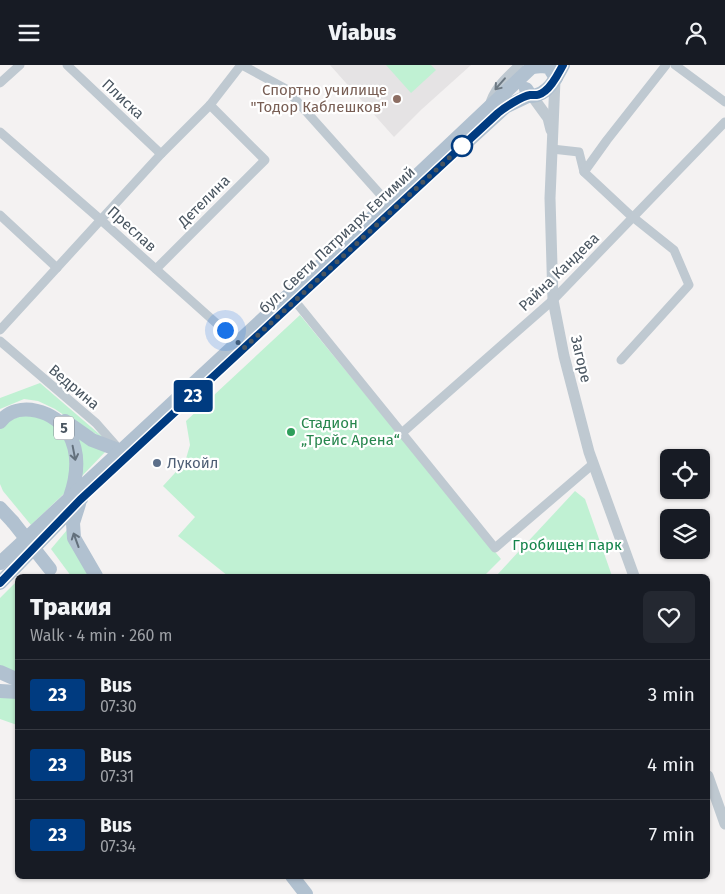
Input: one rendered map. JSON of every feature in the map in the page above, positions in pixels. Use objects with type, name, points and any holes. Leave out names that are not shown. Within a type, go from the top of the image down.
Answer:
[{"type":"main road","points":[[555,79],[549,67],[528,68],[526,88],[531,96],[537,96],[546,90],[555,79],[563,65]]},
{"type":"main road","name":"бул. Свети Патриарх Евтимий","points":[[4,559],[75,499],[241,345],[528,68]]},
{"type":"main road","name":"бул. Свети Патриарх Евтимий","points":[[241,345],[295,301],[498,113],[505,107],[531,96]]},
{"type":"main road","points":[[0,415],[15,408],[39,407],[57,415],[92,440],[124,454]]},
{"type":"main road","name":"5","points":[[0,422],[15,412],[28,409],[42,412],[51,417],[68,432],[72,440],[77,470],[75,499]]},
{"type":"main road","name":"бул. Свети Патриарх Евтимий","points":[[2,583],[75,499]]},
{"type":"main road","points":[[75,499],[74,538],[95,574]]},
{"type":"main road","points":[[4,510],[53,573]]},
{"type":"main road","points":[[0,672],[15,679]]},
{"type":"main road","points":[[0,691],[15,692]]},
{"type":"main road","points":[[294,879],[306,894]]},
{"type":"main road","points":[[304,879],[314,894]]},
{"type":"street","points":[[0,83],[20,65]]},
{"type":"street","name":"Плиска","points":[[67,65],[161,153]]},
{"type":"street","points":[[0,330],[161,153],[210,105],[242,65],[286,89],[388,203]]},
{"type":"street","points":[[584,172],[607,139],[666,65]]},
{"type":"street","points":[[675,65],[725,102]]},
{"type":"street","name":"Загоре","points":[[555,79],[550,198],[553,300],[564,356],[593,464],[633,574]]},
{"type":"street","name":"Загоре","points":[[531,96],[548,118],[553,144]]},
{"type":"street","name":"Детелина","points":[[156,269],[265,160],[210,105]]},
{"type":"street","name":"Райна Кандева","points":[[402,432],[553,300],[725,122]]},
{"type":"street","name":"Преслав","points":[[0,132],[241,345]]},
{"type":"street","points":[[553,144],[579,152],[584,172],[634,218],[674,250],[689,285],[621,360]]},
{"type":"street","points":[[0,215],[57,268]]},
{"type":"street","points":[[295,301],[495,548],[593,464]]},
{"type":"street","name":"Ведрина","points":[[0,341],[96,423],[124,454]]},
{"type":"street","points":[[710,782],[725,824]]},
{"type":"shaded area","name":"Спортно училище \"Тодор Каблешков\"","points":[[330,65],[471,65],[394,137]]},
{"type":"green space","points":[[386,65],[431,65],[436,70],[411,93]]},
{"type":"green space","points":[[300,315],[501,559],[486,574],[226,574],[178,536],[195,517],[163,486],[185,462],[190,445],[186,421]]},
{"type":"green space","points":[[40,383],[105,439],[38,401],[24,399],[0,409],[0,398]]},
{"type":"green space","points":[[30,413],[53,422],[69,443],[71,487],[31,525],[3,491],[0,484],[0,429],[7,421]]},
{"type":"green space","points":[[73,433],[108,449],[80,478]]},
{"type":"green space","name":"Гробищен парк","points":[[575,491],[585,499],[611,574],[498,574]]},
{"type":"green space","points":[[67,530],[90,574],[70,574],[51,549]]},
{"type":"green space","points":[[15,583],[15,674],[0,666],[0,598]]},
{"type":"green space","points":[[0,697],[15,698],[15,724],[0,719]]},
{"type":"bus line","name":"23","points":[[0,583],[80,500],[498,113],[505,107],[530,95],[537,96],[546,90],[555,80],[563,65]]},
{"type":"place","name":"Спортно училище \"Тодор Каблешков\"","points":[[397,99]]},
{"type":"place","name":"Стадион „Трейс Арена“","points":[[291,432]]},
{"type":"place","name":"Лукойл","points":[[157,463]]},
{"type":"route","points":[[225,330],[244,348],[462,146]]}]
